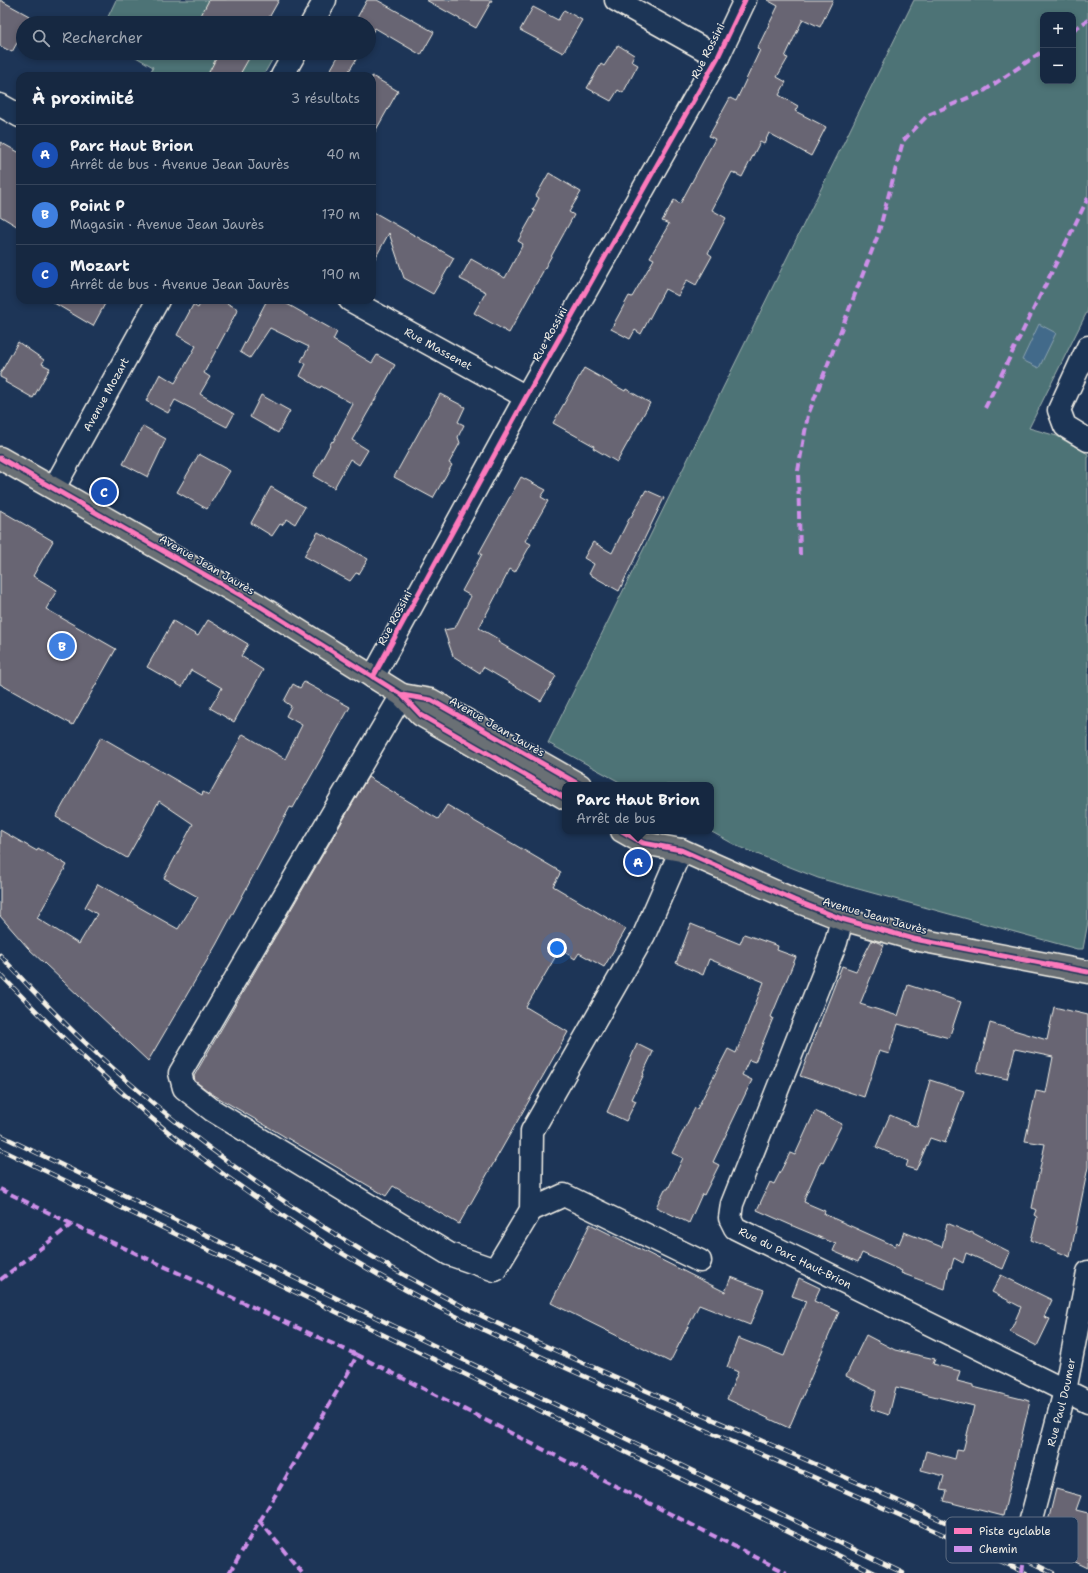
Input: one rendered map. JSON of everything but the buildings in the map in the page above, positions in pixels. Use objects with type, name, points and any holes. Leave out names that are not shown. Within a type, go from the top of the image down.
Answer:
[{"type":"main road","name":"Avenue Jean Jaurès","points":[[0,458],[258,605],[402,695],[421,715],[562,796]]},
{"type":"main road","name":"Avenue Jean Jaurès","points":[[402,695],[431,700],[575,782]]},
{"type":"main road","name":"Avenue Jean Jaurès","points":[[627,834],[643,843],[681,850],[794,900],[842,919],[914,939],[1088,972]]},
{"type":"main road","name":"Avenue Jean Jaurès","points":[[662,834],[681,850]]},
{"type":"street","points":[[316,16],[325,0]]},
{"type":"street","points":[[616,0],[718,57]]},
{"type":"street","name":"Rue Rossini","points":[[373,677],[526,397],[718,57],[744,0]]},
{"type":"street","points":[[284,72],[291,60]]},
{"type":"street","points":[[0,105],[16,114]]},
{"type":"street","name":"Avenue Mozart","points":[[54,488],[156,304]]},
{"type":"street","name":"Rue Massenet","points":[[357,304],[526,397]]},
{"type":"street","points":[[1088,347],[1059,410],[1065,426],[1088,440]]},
{"type":"street","points":[[402,695],[180,1073],[184,1088],[212,1110],[449,1254],[495,1270],[531,1210],[532,1131],[644,935],[681,850]]},
{"type":"street","name":"Rue du Parc Haut-Brion","points":[[842,919],[836,942],[732,1204],[730,1218],[735,1228],[1088,1402]]},
{"type":"street","points":[[531,1210],[564,1195],[700,1261]]},
{"type":"street","name":"Rue Paul Doumer","points":[[1032,1517],[1065,1391],[1088,1272]]},
{"type":"green space","points":[[116,0],[226,0],[257,16],[108,16]]},
{"type":"green space","points":[[914,0],[1088,0],[1088,310],[1029,428],[1057,436],[1088,454],[1088,922],[1083,949],[1077,949],[818,878],[739,847],[714,833],[714,782],[620,782],[548,743]]},
{"type":"green space","points":[[141,60],[272,60],[265,72],[151,72],[153,67]]},
{"type":"water","points":[[1039,324],[1056,333],[1039,368],[1022,360]]},
{"type":"railway","points":[[0,955],[47,1005],[96,1052],[147,1097],[200,1140],[255,1181],[311,1219],[369,1255],[428,1288],[509,1329],[946,1522]]},
{"type":"railway","points":[[0,974],[94,1067],[169,1133],[257,1198],[321,1241],[396,1285],[526,1350],[946,1536]]},
{"type":"railway","points":[[0,1135],[903,1573]]},
{"type":"railway","points":[[0,1149],[875,1573]]},
{"type":"railway","points":[[1004,1563],[1026,1573]]},
{"type":"railway","points":[[1032,1563],[1053,1573]]},
{"type":"marked path","points":[[1076,28],[1088,20]]},
{"type":"marked path","points":[[800,555],[798,471],[808,415],[878,235],[903,141],[928,115],[984,91],[1040,53]]},
{"type":"marked path","points":[[985,408],[1088,198]]},
{"type":"marked path","points":[[0,1189],[72,1224]]},
{"type":"marked path","points":[[0,1280],[72,1224],[357,1355]]},
{"type":"marked path","points":[[229,1573],[348,1373],[357,1355],[787,1573]]},
{"type":"marked path","points":[[259,1520],[302,1573]]},
{"type":"marked path","points":[[1022,1573],[1023,1563]]},
{"type":"cycle path","points":[[373,677],[526,397],[718,57],[745,0]]},
{"type":"cycle path","points":[[0,458],[258,605],[402,695],[421,715],[562,796]]},
{"type":"cycle path","points":[[402,695],[431,700],[575,782]]},
{"type":"cycle path","points":[[627,834],[643,843],[681,850],[794,900],[842,919],[914,939],[1088,972]]},
{"type":"place","name":"Mozart","points":[[104,492]]},
{"type":"place","name":"Point P","points":[[62,646]]},
{"type":"place","name":"Parc Haut Brion","points":[[638,862]]}]
